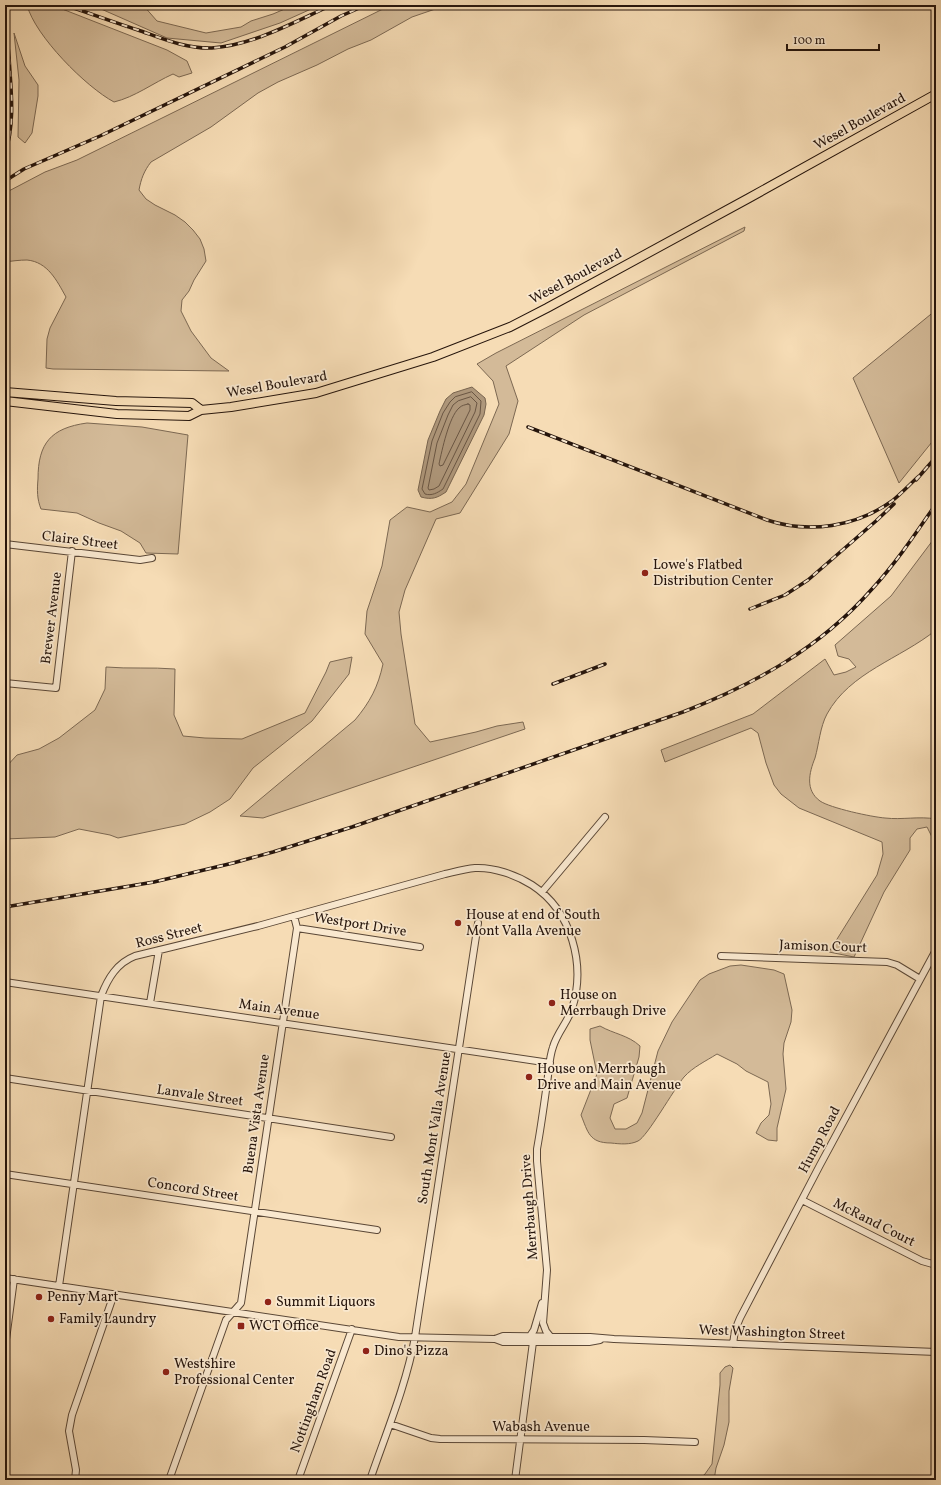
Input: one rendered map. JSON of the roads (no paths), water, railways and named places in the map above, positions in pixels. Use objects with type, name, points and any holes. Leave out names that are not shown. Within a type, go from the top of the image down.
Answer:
[{"type":"main road","name":"Wesel Boulevard","points":[[5,401],[117,414],[189,416],[201,410],[231,407],[316,393],[432,357],[510,327],[547,308],[936,94]]},
{"type":"main road","name":"Wesel Boulevard","points":[[5,392],[116,401],[192,403],[201,410]]},
{"type":"street","name":"Claire Street","points":[[5,544],[140,560],[152,558]]},
{"type":"street","name":"Brewer Avenue","points":[[5,683],[56,688],[72,551]]},
{"type":"street","points":[[542,892],[605,818]]},
{"type":"street","name":"Ross Street","points":[[59,1286],[102,996],[110,976],[122,964],[135,956],[258,926],[445,874],[475,868],[508,874],[526,881],[542,892]]},
{"type":"street","name":"Merrbaugh Drive","points":[[542,892],[552,902],[566,923],[571,934],[576,959],[576,987],[572,1008],[553,1047],[537,1161],[547,1270],[543,1323],[550,1336]]},
{"type":"street","name":"Buena Vista Avenue","points":[[169,1480],[226,1320],[241,1303],[297,928],[294,916]]},
{"type":"street","name":"South Mont Valla Avenue","points":[[370,1480],[412,1355],[478,923]]},
{"type":"street","name":"Westport Drive","points":[[297,928],[420,947]]},
{"type":"street","points":[[150,1003],[159,950]]},
{"type":"street","name":"Hump Road","points":[[733,1344],[735,1330],[740,1318],[936,950]]},
{"type":"street","name":"Jamison Court","points":[[720,956],[887,962],[897,965],[920,979]]},
{"type":"street","name":"Main Avenue","points":[[5,982],[550,1063]]},
{"type":"street","name":"Lanvale Street","points":[[5,1078],[391,1137]]},
{"type":"street","name":"Concord Street","points":[[5,1174],[377,1230]]},
{"type":"street","name":"McRand Court","points":[[802,1200],[922,1261],[936,1265]]},
{"type":"street","name":"West Washington Street","points":[[5,1278],[399,1337],[495,1339],[503,1342],[550,1336],[590,1337],[606,1339],[936,1352]]},
{"type":"street","points":[[5,1347],[14,1279]]},
{"type":"street","points":[[75,1480],[76,1470],[69,1431],[72,1415],[114,1294]]},
{"type":"street","name":"Merrbaugh Drive","points":[[515,1480],[531,1339],[538,1313],[545,1296]]},
{"type":"street","name":"Nottingham Road","points":[[298,1480],[352,1329]]},
{"type":"street","name":"West Washington Street","points":[[531,1339],[589,1342],[606,1339]]},
{"type":"street","name":"Wabash Avenue","points":[[390,1424],[431,1438],[440,1439],[695,1442]]},
{"type":"water","points":[[472,387],[485,398],[486,404],[484,415],[446,492],[434,498],[421,497],[418,490],[428,440],[440,411],[446,399],[453,393]]},
{"type":"railway","points":[[65,5],[183,45],[202,48],[228,46],[258,38],[332,5]]},
{"type":"railway","points":[[5,181],[24,169],[100,136],[285,47],[341,16],[366,5]]},
{"type":"railway","points":[[5,23],[9,53],[12,103],[10,134],[5,154]]},
{"type":"railway","points":[[528,427],[767,520],[799,527],[832,526],[863,517],[892,501],[919,476]]},
{"type":"railway","points":[[916,480],[936,457]]},
{"type":"railway","points":[[750,609],[785,595],[808,580],[894,504]]},
{"type":"railway","points":[[5,907],[154,882],[273,852],[352,827],[683,712],[710,701],[736,689],[785,662],[831,629],[852,610],[881,579],[906,548],[936,504]]},
{"type":"railway","points":[[553,684],[605,664]]},
{"type":"place","name":"Lowe's Flatbed Distribution Center","points":[[645,573]]},
{"type":"place","name":"House at end of South Mont Valla Avenue","points":[[458,923]]},
{"type":"place","name":"House on Merrbaugh Drive","points":[[552,1003]]},
{"type":"place","name":"House on Merrbaugh Drive and Main Avenue","points":[[529,1077]]},
{"type":"place","name":"Penny Mart","points":[[39,1297]]},
{"type":"place","name":"Summit Liquors","points":[[268,1302]]},
{"type":"place","name":"Family Laundry","points":[[51,1319]]},
{"type":"place","name":"WCT Office","points":[[241,1326]]},
{"type":"place","name":"Dino's Pizza","points":[[366,1351]]},
{"type":"place","name":"Westshire Professional Center","points":[[166,1372]]}]
